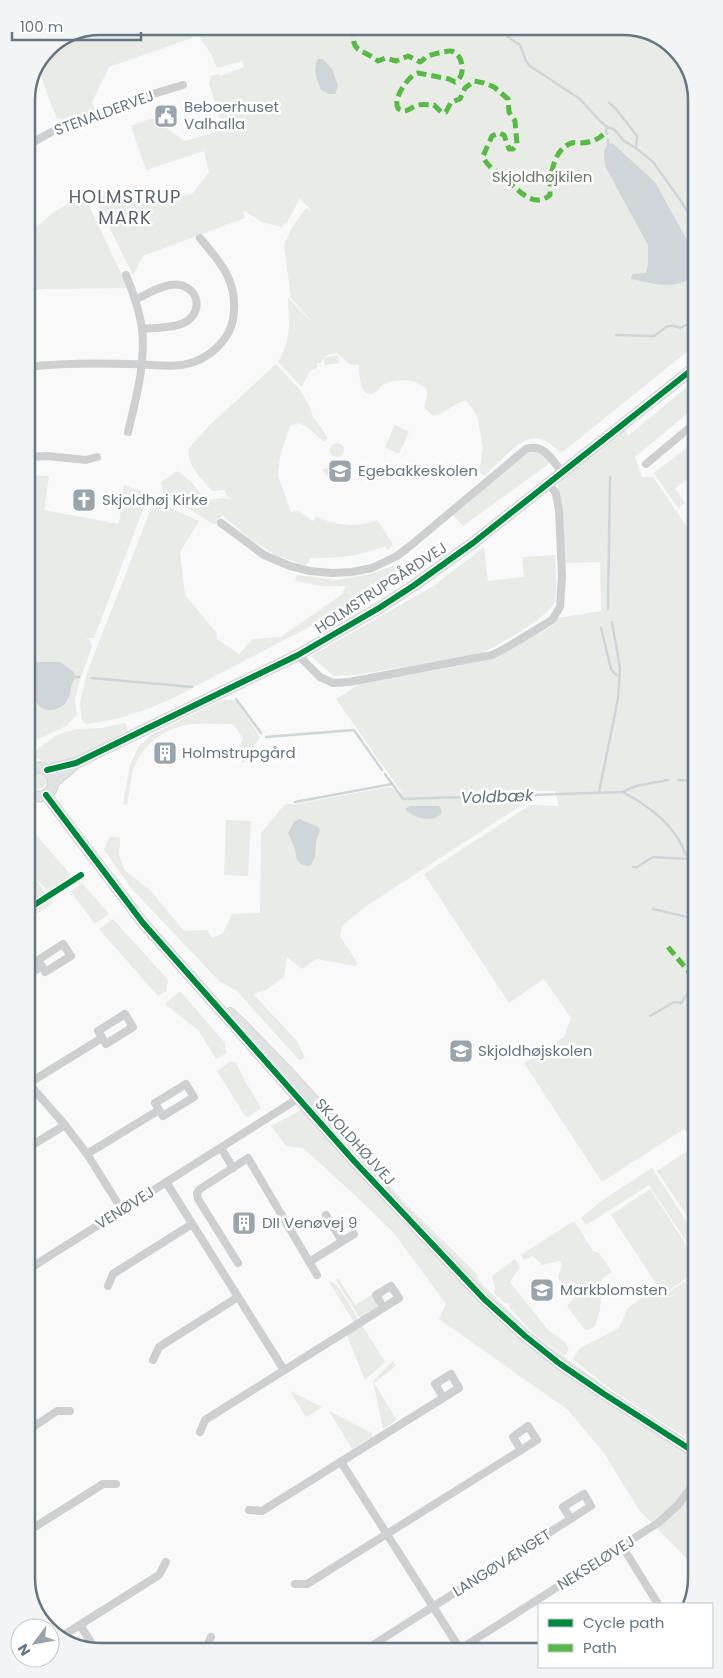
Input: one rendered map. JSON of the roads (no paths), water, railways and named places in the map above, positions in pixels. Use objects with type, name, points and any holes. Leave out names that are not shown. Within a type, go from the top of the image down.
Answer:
[{"type":"street","name":"STENALDERVEJ","points":[[35,141],[59,128],[102,110],[183,85]]},
{"type":"street","points":[[35,366],[80,363],[176,365],[193,362],[208,355],[219,346],[233,324],[235,294],[231,280],[200,238]]},
{"type":"street","points":[[126,275],[136,299],[142,329],[142,364],[128,432]]},
{"type":"street","points":[[136,299],[167,286],[179,285],[190,290],[196,300],[197,310],[191,319],[180,325],[142,329]]},
{"type":"street","name":"HOLMSTRUPGÅRDVEJ","points":[[35,768],[40,767],[47,770],[76,763],[298,655],[413,586],[473,543],[688,373]]},
{"type":"street","points":[[646,464],[688,429]]},
{"type":"street","name":"HOLMSTRUPGÅRDVEJ","points":[[221,523],[264,555],[290,566],[310,571],[352,572],[372,568],[397,556],[526,449],[536,447],[544,450],[562,472]]},
{"type":"street","points":[[35,457],[86,460],[97,457]]},
{"type":"street","points":[[298,655],[320,677],[333,683],[349,682],[492,655],[552,620],[560,607],[561,533],[556,494],[549,483]]},
{"type":"street","name":"HOLMSTRUPGÅRDVEJ","points":[[46,795],[53,783],[76,763]]},
{"type":"street","points":[[47,770],[52,775],[53,783]]},
{"type":"street","points":[[35,795],[46,795]]},
{"type":"street","name":"SKJOLDHØJVEJ","points":[[46,795],[122,896],[188,973],[303,1096],[354,1161],[484,1300],[560,1364],[688,1448]]},
{"type":"street","points":[[35,970],[42,966]]},
{"type":"street","points":[[35,1080],[102,1038]]},
{"type":"street","points":[[186,1084],[194,1097],[163,1116],[159,1110],[155,1103],[186,1084]]},
{"type":"street","points":[[35,1091],[66,1125],[87,1154],[122,1210]]},
{"type":"street","name":"VENØVEJ","points":[[35,1265],[303,1096]]},
{"type":"street","points":[[87,1154],[159,1110]]},
{"type":"street","points":[[35,1143],[66,1125]]},
{"type":"street","points":[[221,1148],[233,1168]]},
{"type":"street","points":[[238,1263],[197,1196],[200,1189],[248,1158],[317,1275]]},
{"type":"street","points":[[166,1182],[284,1370]]},
{"type":"street","points":[[326,1215],[342,1241]]},
{"type":"street","points":[[108,1286],[113,1274],[192,1224]]},
{"type":"street","points":[[309,1262],[354,1234]]},
{"type":"street","points":[[153,1360],[159,1347],[238,1297]]},
{"type":"street","points":[[200,1432],[204,1420],[383,1307]]},
{"type":"street","points":[[249,1510],[262,1511],[443,1397]]},
{"type":"street","points":[[35,1426],[57,1412],[70,1411]]},
{"type":"street","points":[[295,1584],[307,1584],[521,1450]]},
{"type":"street","points":[[341,1462],[456,1643]]},
{"type":"street","points":[[35,1527],[102,1484],[116,1484]]},
{"type":"street","name":"NEKSELØVEJ","points":[[469,1643],[669,1515],[688,1493]]},
{"type":"street","name":"LANGØVÆNGET","points":[[376,1643],[571,1519]]},
{"type":"street","points":[[622,1546],[657,1603]]},
{"type":"street","points":[[67,1633],[159,1576],[166,1562]]},
{"type":"street","points":[[80,1625],[91,1642]]},
{"type":"street","points":[[208,1643],[211,1637]]},
{"type":"waterway","points":[[507,35],[520,45],[530,66],[580,99],[607,127],[614,129],[624,141],[653,162],[688,213]]},
{"type":"waterway","points":[[609,103],[637,136],[636,148]]},
{"type":"waterway","points":[[607,127],[607,134]]},
{"type":"waterway","points":[[616,335],[654,336],[668,326],[680,328],[688,324]]},
{"type":"waterway","points":[[608,609],[610,477]]},
{"type":"waterway","points":[[599,792],[618,699],[620,668],[612,622]]},
{"type":"waterway","points":[[601,628],[611,669],[619,676]]},
{"type":"waterway","name":"Voldbæk","points":[[92,678],[192,687]]},
{"type":"waterway","name":"Voldbæk","points":[[236,699],[261,733]]},
{"type":"waterway","name":"Voldbæk","points":[[266,737],[354,730],[382,770]]},
{"type":"waterway","name":"Voldbæk","points":[[385,774],[403,799],[622,792],[636,786],[668,780]]},
{"type":"waterway","name":"Voldbæk","points":[[678,780],[688,781]]},
{"type":"waterway","points":[[295,802],[392,784]]},
{"type":"waterway","name":"Voldbæk","points":[[622,792],[659,816],[672,829],[688,858]]},
{"type":"waterway","points":[[633,867],[637,867],[653,857],[688,859]]},
{"type":"waterway","points":[[653,909],[688,917]]},
{"type":"waterway","points":[[650,1016],[674,1002],[681,1003],[688,993]]},
{"type":"place","name":"Beboerhuset Valhalla","points":[[166,116]]},
{"type":"place","name":"Egebakkeskolen","points":[[340,471]]},
{"type":"place","name":"Skjoldhøj Kirke","points":[[84,500]]},
{"type":"place","name":"Holmstrupgård","points":[[165,753]]},
{"type":"place","name":"Skjoldhøjskolen","points":[[461,1051]]},
{"type":"place","name":"DII Venøvej 9","points":[[244,1223]]},
{"type":"place","name":"Markblomsten","points":[[542,1290]]},
{"type":"district","name":"HOLMSTRUP MARK","points":[[125,207]]},
{"type":"park label","name":"Skjoldhøjkilen","points":[[542,177]]}]
